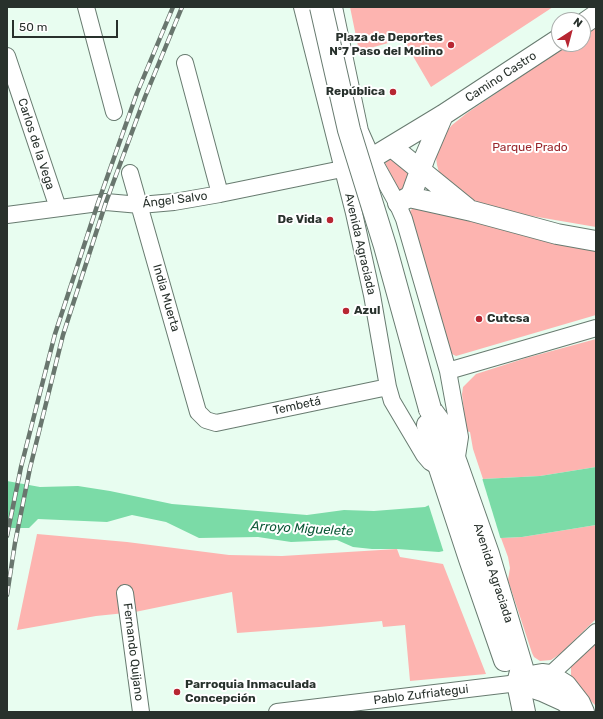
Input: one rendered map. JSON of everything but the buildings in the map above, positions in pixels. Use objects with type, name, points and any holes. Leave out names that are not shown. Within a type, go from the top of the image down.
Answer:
[{"type":"main road","name":"Avenida Agraciada","points":[[321,7],[349,130],[385,246],[430,409],[428,425],[448,466],[479,556],[490,616],[509,673],[518,683],[524,712]]},
{"type":"street","points":[[86,7],[114,112]]},
{"type":"street","name":"Avenida Agraciada","points":[[302,7],[354,213],[372,295],[388,387],[392,400],[430,462],[448,466],[460,436],[448,371],[404,219],[403,200],[372,158],[360,131],[334,7]]},
{"type":"street","name":"Camino Castro","points":[[342,169],[372,158],[392,147],[551,44]]},
{"type":"street","name":"Carlos de la Vega","points":[[7,56],[58,208]]},
{"type":"street","points":[[185,63],[220,194]]},
{"type":"street","points":[[354,213],[403,200],[412,193],[425,157],[443,115]]},
{"type":"street","points":[[392,147],[420,171],[472,211]]},
{"type":"street","name":"Ángel Salvo","points":[[7,215],[106,202],[140,205],[174,202],[342,169]]},
{"type":"street","name":"India Muerta","points":[[130,173],[198,412],[206,420]]},
{"type":"street","points":[[403,200],[472,211],[557,234],[596,241]]},
{"type":"street","points":[[448,371],[596,328]]},
{"type":"street","name":"Tembetá","points":[[206,420],[216,423],[388,387]]},
{"type":"street","name":"Fernando Quijano","points":[[125,593],[141,712]]},
{"type":"street","points":[[550,675],[596,632]]},
{"type":"street","points":[[518,683],[536,675],[550,675],[566,685],[580,703],[584,712]]},
{"type":"street","points":[[518,683],[542,691],[564,701],[578,712]]},
{"type":"street","name":"Pablo Zufriategui","points":[[277,712],[518,683]]},
{"type":"green space","name":"Plaza de Deportes Nº7 Paso del Molino","points":[[350,7],[553,7],[431,87],[403,39],[359,51]]},
{"type":"green space","name":"Parque Prado","points":[[596,26],[596,227],[520,214],[474,201],[450,188],[440,176],[435,149],[441,138],[452,125],[467,113],[557,52],[591,52],[591,29]]},
{"type":"green space","points":[[392,158],[408,167],[412,182],[400,192],[385,163]]},
{"type":"green space","points":[[414,207],[596,247],[596,315],[456,356],[450,353],[409,217],[410,211]]},
{"type":"green space","points":[[596,339],[596,467],[540,476],[483,479],[473,449],[470,432],[466,431],[462,394],[463,387],[476,374],[526,358]]},
{"type":"green space","points":[[596,525],[596,619],[560,654],[551,660],[540,661],[534,657],[532,653],[508,580],[510,568],[508,557],[501,538],[522,537]]},
{"type":"green space","points":[[37,534],[127,542],[229,555],[282,556],[397,549],[400,557],[443,564],[486,674],[410,681],[405,625],[383,627],[382,621],[237,633],[232,592],[135,612],[96,616],[17,630]]},
{"type":"green space","points":[[596,641],[596,706],[584,694],[571,677],[571,666],[577,658]]},
{"type":"water","name":"Arroyo Miguelete","points":[[596,467],[596,525],[522,537],[501,538],[439,552],[353,547],[337,540],[291,542],[258,537],[199,538],[166,522],[132,515],[107,522],[38,519],[29,528],[7,528],[7,481],[40,487],[78,486],[172,504],[307,515],[344,510],[374,511],[425,507],[483,479],[540,476]]},
{"type":"pier","points":[[482,478],[501,540],[444,553],[428,503]]},
{"type":"railway","points":[[7,536],[21,467],[55,334],[98,203],[137,93],[173,7]]},
{"type":"railway","points":[[7,595],[15,543],[30,468],[63,335],[106,202],[145,97],[182,7]]},
{"type":"place","name":"Plaza de Deportes Nº7 Paso del Molino","points":[[451,45]]},
{"type":"place","name":"República","points":[[393,92]]},
{"type":"place","name":"De Vida","points":[[330,220]]},
{"type":"place","name":"Azul","points":[[346,311]]},
{"type":"place","name":"Cutcsa","points":[[479,319]]},
{"type":"place","name":"Parroquia Inmaculada Concepción","points":[[177,692]]}]
